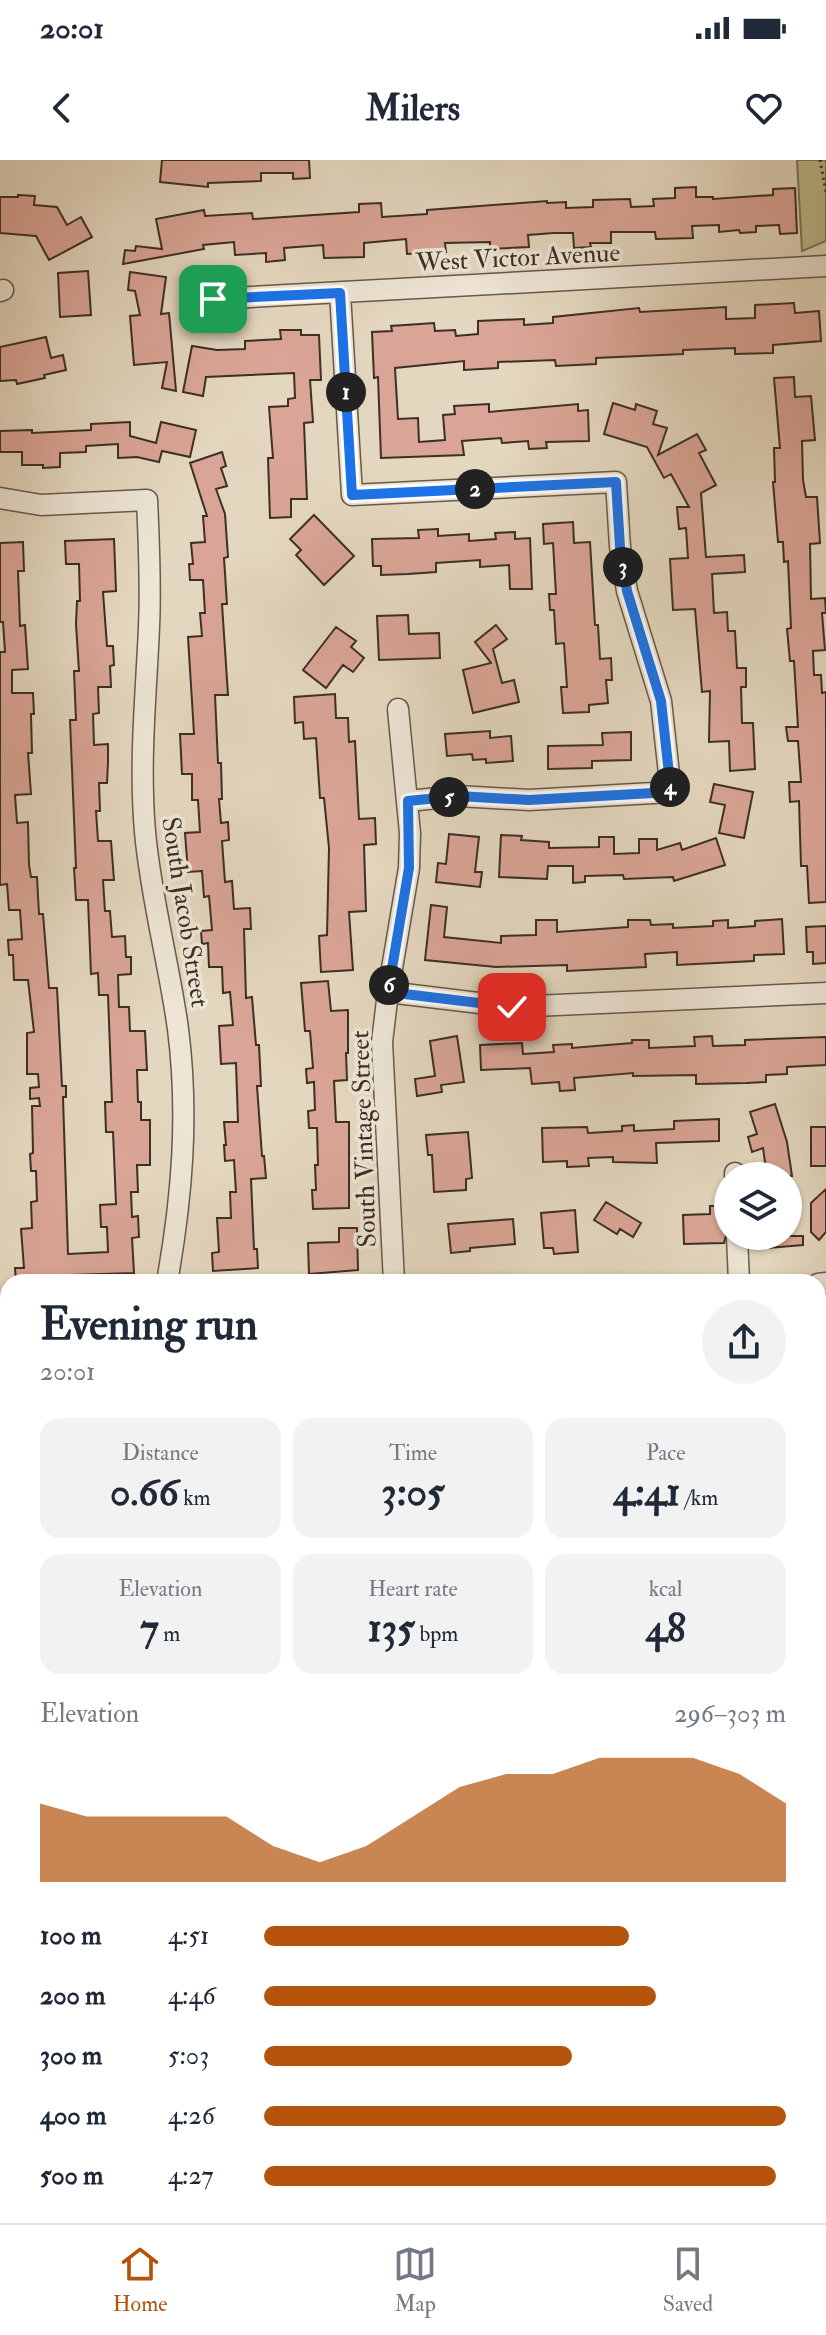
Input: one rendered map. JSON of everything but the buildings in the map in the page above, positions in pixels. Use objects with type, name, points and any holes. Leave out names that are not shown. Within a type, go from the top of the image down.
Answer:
[{"type":"street","name":"West Victor Avenue","points":[[213,299],[826,266]]},
{"type":"street","points":[[340,293],[352,495],[616,482],[620,547],[627,591],[661,701],[671,792],[529,800],[458,796],[408,801]]},
{"type":"street","name":"South Jacob Street","points":[[0,498],[41,505],[147,500],[150,598],[142,716],[145,830],[151,889],[178,1032],[185,1153],[168,1274]]},
{"type":"street","name":"South Vintage Street","points":[[394,1274],[382,1042],[409,868],[408,801],[398,709]]},
{"type":"street","points":[[388,992],[512,1007],[826,993]]},
{"type":"street","points":[[738,1250],[739,1274]]},
{"type":"path","points":[[820,160],[826,192]]},
{"type":"green space","points":[[797,160],[826,160],[826,241],[802,251]]},
{"type":"route","points":[[213,299],[340,293],[352,495],[616,482],[620,547],[627,591],[661,701],[671,792],[529,800],[458,796],[408,801],[409,868],[388,992],[512,1007]]}]
